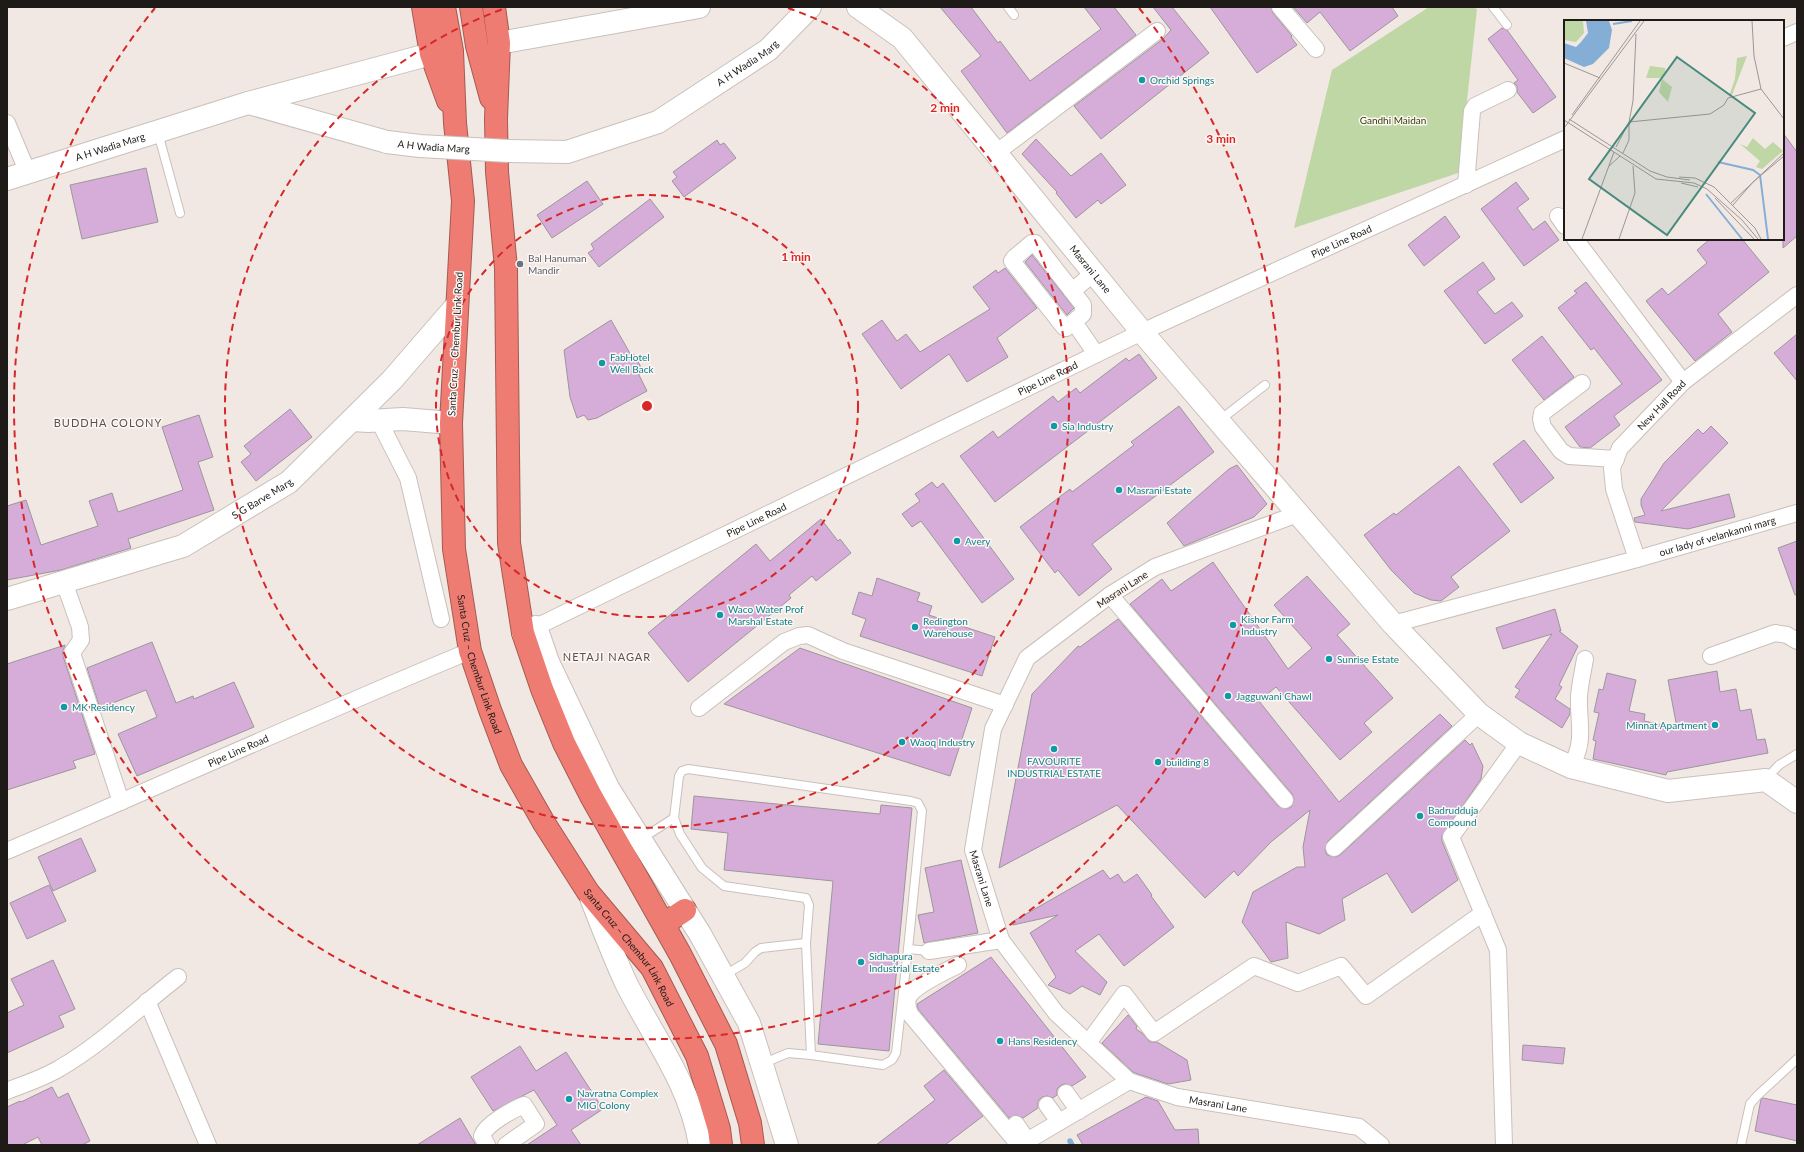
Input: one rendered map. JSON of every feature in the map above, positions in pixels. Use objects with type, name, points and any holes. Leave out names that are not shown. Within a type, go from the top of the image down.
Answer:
[{"type":"highway","points":[[423,7],[441,52]]},
{"type":"highway","points":[[441,52],[444,7]]},
{"type":"highway","points":[[471,7],[477,46],[496,118]]},
{"type":"highway","points":[[494,7],[500,43],[496,118],[497,172],[506,268],[509,543],[530,630],[542,689],[564,743],[591,796],[664,924],[726,1044],[750,1122],[753,1145]]},
{"type":"highway","name":"Santa Cruz – Chembur Link Road","points":[[441,52],[455,123],[463,201],[451,423],[454,549],[470,651],[490,710],[512,765],[544,823],[588,892],[652,968],[697,1056],[719,1129],[721,1145]]},
{"type":"highway","points":[[664,924],[685,910]]},
{"type":"street","points":[[500,43],[699,7]]},
{"type":"street","name":"A H Wadia Marg","points":[[7,179],[248,103],[387,142],[420,146],[509,152],[567,152],[658,122],[768,50],[810,7]]},
{"type":"street","name":"Masrani Lane","points":[[858,7],[902,38],[1142,332],[1300,513],[1155,567],[1110,595],[1027,658],[993,729],[973,850],[1001,940],[1056,1013],[1129,1081],[1177,1096],[1359,1127],[1381,1145]]},
{"type":"street","points":[[1280,7],[1316,49]]},
{"type":"street","points":[[996,153],[1157,31]]},
{"type":"street","points":[[1784,38],[1797,32]]},
{"type":"street","points":[[248,103],[441,52]]},
{"type":"street","points":[[1466,185],[1472,111],[1475,106],[1508,90]]},
{"type":"street","points":[[7,123],[28,173]]},
{"type":"street","name":"Pipe Line Road","points":[[530,630],[1142,332],[1564,139]]},
{"type":"street","points":[[1576,240],[1683,382]]},
{"type":"street","points":[[1032,243],[1035,243],[1072,291],[1083,305],[1084,309],[1080,317],[1064,328],[1012,259],[1032,243]]},
{"type":"street","points":[[1072,291],[1094,273]]},
{"type":"street","name":"New Hall Road","points":[[1637,559],[1614,489],[1612,468],[1620,448],[1683,382],[1797,295]]},
{"type":"street","name":"S G Barve Marg","points":[[7,599],[183,546],[289,482],[392,380],[457,305]]},
{"type":"street","points":[[1074,322],[1096,354]]},
{"type":"street","points":[[1582,383],[1542,413],[1541,419],[1544,427],[1561,451],[1569,456],[1616,459]]},
{"type":"street","points":[[352,420],[379,421],[403,419],[451,423]]},
{"type":"street","points":[[379,421],[408,478],[441,619]]},
{"type":"street","points":[[1300,513],[1393,624],[1479,714],[1519,743],[1571,767],[1668,791],[1766,780],[1797,802]]},
{"type":"street","name":"our lady of velankanni marg","points":[[1393,624],[1637,559],[1797,514]]},
{"type":"street","points":[[64,582],[80,627],[81,640],[72,653],[122,802]]},
{"type":"street","points":[[1110,595],[1285,800]]},
{"type":"street","points":[[530,630],[548,662],[608,788],[700,934],[748,1023],[787,1145]]},
{"type":"street","points":[[1711,656],[1775,633],[1787,635],[1797,641]]},
{"type":"street","points":[[699,708],[784,642],[799,636],[808,635],[843,651],[1005,705]]},
{"type":"street","name":"Pipe Line Road","points":[[7,851],[122,802],[204,764],[470,651]]},
{"type":"street","points":[[1571,767],[1580,747],[1581,732],[1579,698],[1585,659]]},
{"type":"street","points":[[1334,848],[1479,714]]},
{"type":"street","points":[[1504,1145],[1498,950],[1451,837],[1519,743]]},
{"type":"street","points":[[588,892],[626,982],[674,1068],[697,1129],[700,1145]]},
{"type":"street","points":[[1088,1043],[1124,994],[1154,1033],[1254,966],[1298,983],[1341,966],[1366,996],[1483,913]]},
{"type":"street","points":[[936,950],[1001,940]]},
{"type":"street","points":[[936,950],[953,968],[915,990],[908,998],[907,1005],[910,1014],[1022,1143]]},
{"type":"street","points":[[7,1091],[59,1069],[95,1046],[147,1001],[178,977]]},
{"type":"street","points":[[147,1001],[208,1145]]},
{"type":"street","points":[[1022,1143],[1129,1081]]},
{"type":"street","points":[[1066,1093],[1079,1111]]},
{"type":"street","points":[[486,1145],[482,1136],[484,1130],[515,1109],[524,1105],[536,1124],[506,1145]]},
{"type":"street","points":[[1047,1105],[1059,1122]]},
{"type":"street","points":[[1016,1124],[1022,1143]]},
{"type":"lane","points":[[1008,7],[1014,15]]},
{"type":"lane","points":[[1493,7],[1507,25]]},
{"type":"lane","points":[[157,132],[180,213]]},
{"type":"lane","points":[[1219,420],[1265,385]]},
{"type":"lane","points":[[1766,780],[1779,764],[1797,754]]},
{"type":"lane","points":[[762,1064],[788,1053],[883,1065],[892,1060],[896,1053],[922,811],[918,803],[911,801],[688,769],[682,771],[679,776],[674,818],[680,834],[702,868],[724,886],[806,898],[809,905],[806,943],[811,1055]]},
{"type":"lane","points":[[641,840],[674,818]]},
{"type":"lane","points":[[723,976],[745,963],[761,948],[806,943]]},
{"type":"lane","points":[[908,949],[936,950]]},
{"type":"lane","points":[[1741,1145],[1750,1104],[1797,1059]]},
{"type":"green space","name":"Gandhi Maidan","points":[[1429,7],[1472,7],[1477,9],[1464,127],[1473,168],[1294,228],[1332,70]]},
{"type":"building","points":[[940,7],[971,7],[998,43],[1000,41],[1030,81],[1101,29],[1084,7],[1114,7],[1136,35],[1007,133],[961,71],[981,56]]},
{"type":"building","name":"Orchid Springs","points":[[1153,7],[1172,7],[1209,53],[1101,139],[1074,106],[1163,39],[1171,30]]},
{"type":"building","points":[[1210,7],[1271,7],[1273,13],[1292,36],[1291,37],[1297,45],[1257,73]]},
{"type":"building","points":[[1293,7],[1392,7],[1398,16],[1350,51],[1320,12],[1307,23]]},
{"type":"building","points":[[1502,28],[1507,30],[1556,97],[1533,113],[1517,92],[1517,86],[1514,83],[1518,80],[1488,39]]},
{"type":"building","points":[[1784,134],[1797,152],[1797,236],[1783,248]]},
{"type":"building","points":[[1036,139],[1071,176],[1101,153],[1126,185],[1101,204],[1098,200],[1076,218],[1056,193],[1057,192],[1022,154]]},
{"type":"building","points":[[717,140],[720,145],[724,143],[736,158],[684,197],[672,181],[677,177],[673,172]]},
{"type":"building","points":[[146,168],[158,222],[82,239],[70,185]]},
{"type":"building","points":[[587,181],[603,204],[552,238],[537,215]]},
{"type":"building","points":[[1516,182],[1529,199],[1517,208],[1533,230],[1545,221],[1559,240],[1524,266],[1481,209]]},
{"type":"building","points":[[650,199],[664,217],[599,267],[588,253],[594,249],[591,244]]},
{"type":"building","points":[[1445,216],[1460,237],[1424,266],[1408,245]]},
{"type":"building","points":[[1709,240],[1743,240],[1769,272],[1718,314],[1732,332],[1695,361],[1646,301],[1662,288],[1668,295],[1707,263],[1697,250]]},
{"type":"building","points":[[1032,255],[1074,308],[1067,315],[1025,262]]},
{"type":"building","points":[[1483,262],[1495,279],[1477,292],[1495,314],[1512,302],[1523,316],[1485,344],[1444,291]]},
{"type":"building","points":[[1005,268],[1037,308],[997,338],[1008,357],[967,382],[949,354],[901,389],[862,334],[882,320],[897,341],[906,334],[920,352],[990,309],[973,287],[996,270],[998,273]]},
{"type":"building","points":[[1586,282],[1662,380],[1614,416],[1620,425],[1590,448],[1580,447],[1565,427],[1622,384],[1594,348],[1591,350],[1558,308],[1577,293],[1574,291]]},
{"type":"building","name":"FabHotel Well Back","points":[[611,320],[631,355],[634,354],[643,371],[639,375],[647,391],[597,418],[588,420],[584,415],[577,418],[570,397],[564,350]]},
{"type":"building","points":[[1797,334],[1797,381],[1774,353]]},
{"type":"building","points":[[1542,336],[1574,377],[1544,400],[1512,360]]},
{"type":"building","name":"Sia Industry","points":[[1139,354],[1157,378],[995,502],[960,456],[993,431],[998,438],[1053,396],[1058,402],[1076,388],[1080,393],[1126,358],[1129,361]]},
{"type":"building","name":"Masrani Estate","points":[[1179,406],[1214,452],[1092,544],[1112,569],[1079,596],[1058,570],[1055,573],[1020,527],[1070,489],[1072,492],[1134,445],[1131,442]]},
{"type":"building","points":[[290,409],[312,437],[256,481],[241,462],[251,454],[244,446]]},
{"type":"building","points":[[199,415],[213,457],[198,462],[214,510],[128,539],[131,548],[61,570],[7,580],[7,506],[26,500],[41,545],[98,526],[89,501],[112,493],[118,512],[183,490],[162,427]]},
{"type":"building","points":[[1711,426],[1728,443],[1661,511],[1729,494],[1735,517],[1688,529],[1635,522],[1634,518],[1645,515],[1641,505],[1641,499],[1664,463],[1698,429],[1703,434]]},
{"type":"building","points":[[1524,440],[1554,478],[1521,503],[1493,464]]},
{"type":"building","points":[[1237,465],[1267,504],[1254,517],[1184,546],[1167,523],[1229,469]]},
{"type":"building","points":[[1459,466],[1510,531],[1451,577],[1459,587],[1441,601],[1431,600],[1414,593],[1391,570],[1364,535],[1394,513],[1396,515]]},
{"type":"building","name":"Avery","points":[[932,482],[937,488],[943,483],[1014,579],[982,603],[921,521],[912,527],[902,514],[920,501],[915,494]]},
{"type":"building","name":"Waco Water Prof Marshal Estate","points":[[821,519],[838,541],[840,539],[851,553],[816,581],[812,576],[789,595],[791,598],[688,682],[648,633],[756,544],[770,561]]},
{"type":"building","points":[[1797,541],[1797,595],[1795,595],[1778,548]]},
{"type":"building","points":[[1213,562],[1288,669],[1312,648],[1274,605],[1307,576],[1350,624],[1337,635],[1393,698],[1364,723],[1372,732],[1340,760],[1276,687],[1259,701],[1339,802],[1440,714],[1452,726],[1328,841],[1325,850],[1327,855],[1336,857],[1340,855],[1465,740],[1470,745],[1472,743],[1483,766],[1481,779],[1442,836],[1442,841],[1458,880],[1412,913],[1387,873],[1342,899],[1345,920],[1319,934],[1286,922],[1288,958],[1271,962],[1242,922],[1253,892],[1297,867],[1305,867],[1303,847],[1310,810],[1271,842],[1238,876],[1234,871],[1205,898],[1117,805],[999,868],[1032,694],[1078,646],[1080,647],[1118,619],[1278,806],[1286,809],[1291,807],[1294,799],[1292,794],[1130,604],[1162,579],[1171,591]]},
{"type":"building","name":"Redington Warehouse","points":[[877,578],[920,593],[917,601],[932,606],[929,615],[995,637],[982,676],[860,636],[866,619],[852,614],[859,592],[872,596]]},
{"type":"building","points":[[1555,609],[1561,631],[1559,631],[1578,646],[1559,685],[1562,687],[1555,699],[1570,709],[1570,714],[1562,728],[1515,697],[1520,690],[1515,687],[1552,634],[1503,649],[1496,628]]},
{"type":"building","points":[[152,642],[176,703],[193,696],[194,699],[234,682],[254,727],[137,776],[118,734],[157,717],[146,690],[100,708],[87,668]]},
{"type":"building","name":"MK Residency","points":[[65,645],[63,656],[95,754],[73,761],[76,768],[7,790],[7,664]]},
{"type":"building","name":"Waoq Industry","points":[[800,648],[972,708],[950,776],[724,704]]},
{"type":"building","points":[[1717,671],[1720,692],[1736,689],[1740,711],[1751,709],[1757,740],[1765,739],[1768,753],[1667,772],[1666,775],[1593,759],[1596,741],[1593,740],[1599,713],[1594,712],[1599,689],[1603,690],[1607,673],[1636,680],[1629,711],[1645,714],[1644,721],[1677,728],[1668,680]]},
{"type":"building","name":"Sidhapura Industrial Estate","points":[[694,796],[880,814],[881,805],[912,808],[889,1051],[818,1044],[833,881],[724,870],[728,833],[691,829]]},
{"type":"building","points":[[81,838],[96,871],[53,891],[38,857]]},
{"type":"building","points":[[961,860],[978,933],[924,943],[918,915],[934,912],[925,868]]},
{"type":"building","points":[[1103,870],[1110,879],[1118,874],[1124,883],[1137,874],[1174,927],[1124,966],[1099,934],[1075,951],[1107,982],[1100,995],[1082,986],[1070,994],[1048,985],[1056,977],[1030,933],[1058,915],[1013,925],[1012,922]]},
{"type":"building","points":[[49,885],[66,921],[27,939],[10,903]]},
{"type":"building","name":"Hans Residency","points":[[991,957],[1086,1077],[1072,1086],[1065,1084],[1061,1085],[1057,1089],[1057,1095],[1053,1098],[1047,1096],[1042,1097],[1038,1101],[1038,1108],[1023,1118],[1016,1115],[1009,1118],[918,1009],[917,1004]]},
{"type":"building","points":[[53,960],[75,1009],[59,1016],[64,1027],[7,1053],[7,1013],[24,1005],[11,979]]},
{"type":"building","points":[[1128,1015],[1137,1026],[1136,1029],[1150,1042],[1157,1042],[1187,1060],[1191,1080],[1168,1084],[1133,1072],[1102,1043]]},
{"type":"building","points":[[1523,1045],[1565,1048],[1563,1064],[1522,1060]]},
{"type":"building","name":"Navratna Complex MIG Colony","points":[[520,1046],[536,1071],[566,1052],[603,1109],[571,1130],[581,1145],[527,1145],[557,1125],[534,1090],[493,1111],[471,1077]]},
{"type":"building","points":[[944,1070],[983,1116],[945,1145],[876,1145],[935,1100],[924,1086]]},
{"type":"building","points":[[52,1087],[58,1098],[68,1093],[90,1141],[82,1145],[42,1145],[38,1137],[22,1145],[7,1145],[7,1107]]},
{"type":"building","points":[[1146,1097],[1158,1101],[1175,1130],[1198,1129],[1199,1145],[1083,1145],[1077,1135]]},
{"type":"building","points":[[1763,1098],[1797,1105],[1797,1141],[1755,1131],[1761,1099]]},
{"type":"building","points":[[460,1118],[476,1145],[417,1145]]},
{"type":"waterway","points":[[1070,1141],[1072,1145]]},
{"type":"place","name":"Orchid Springs","points":[[1142,80]]},
{"type":"place","name":"Bal Hanuman Mandir","points":[[520,264]]},
{"type":"place","name":"FabHotel Well Back","points":[[602,363]]},
{"type":"place","name":"Sia Industry","points":[[1054,426]]},
{"type":"place","name":"Masrani Estate","points":[[1119,490]]},
{"type":"place","name":"Avery","points":[[957,541]]},
{"type":"place","name":"Waco Water Prof Marshal Estate","points":[[720,615]]},
{"type":"place","name":"Kishor Farm Industry","points":[[1233,625]]},
{"type":"place","name":"Redington Warehouse","points":[[915,627]]},
{"type":"place","name":"Sunrise Estate","points":[[1329,659]]},
{"type":"place","name":"Jagguwani Chawl","points":[[1228,696]]},
{"type":"place","name":"MK Residency","points":[[64,707]]},
{"type":"place","name":"Minnat Apartment","points":[[1715,725]]},
{"type":"place","name":"Waoq Industry","points":[[902,742]]},
{"type":"place","name":"FAVOURITE INDUSTRIAL ESTATE","points":[[1054,749]]},
{"type":"place","name":"building 8","points":[[1158,762]]},
{"type":"place","name":"Badrudduja Compound","points":[[1420,816]]},
{"type":"place","name":"Sidhapura Industrial Estate","points":[[861,962]]},
{"type":"place","name":"Hans Residency","points":[[1000,1041]]},
{"type":"place","name":"Navratna Complex MIG Colony","points":[[569,1099]]},
{"type":"district","name":"BUDDHA COLONY","points":[[108,423]]},
{"type":"district","name":"NETAJI NAGAR","points":[[607,657]]}]
